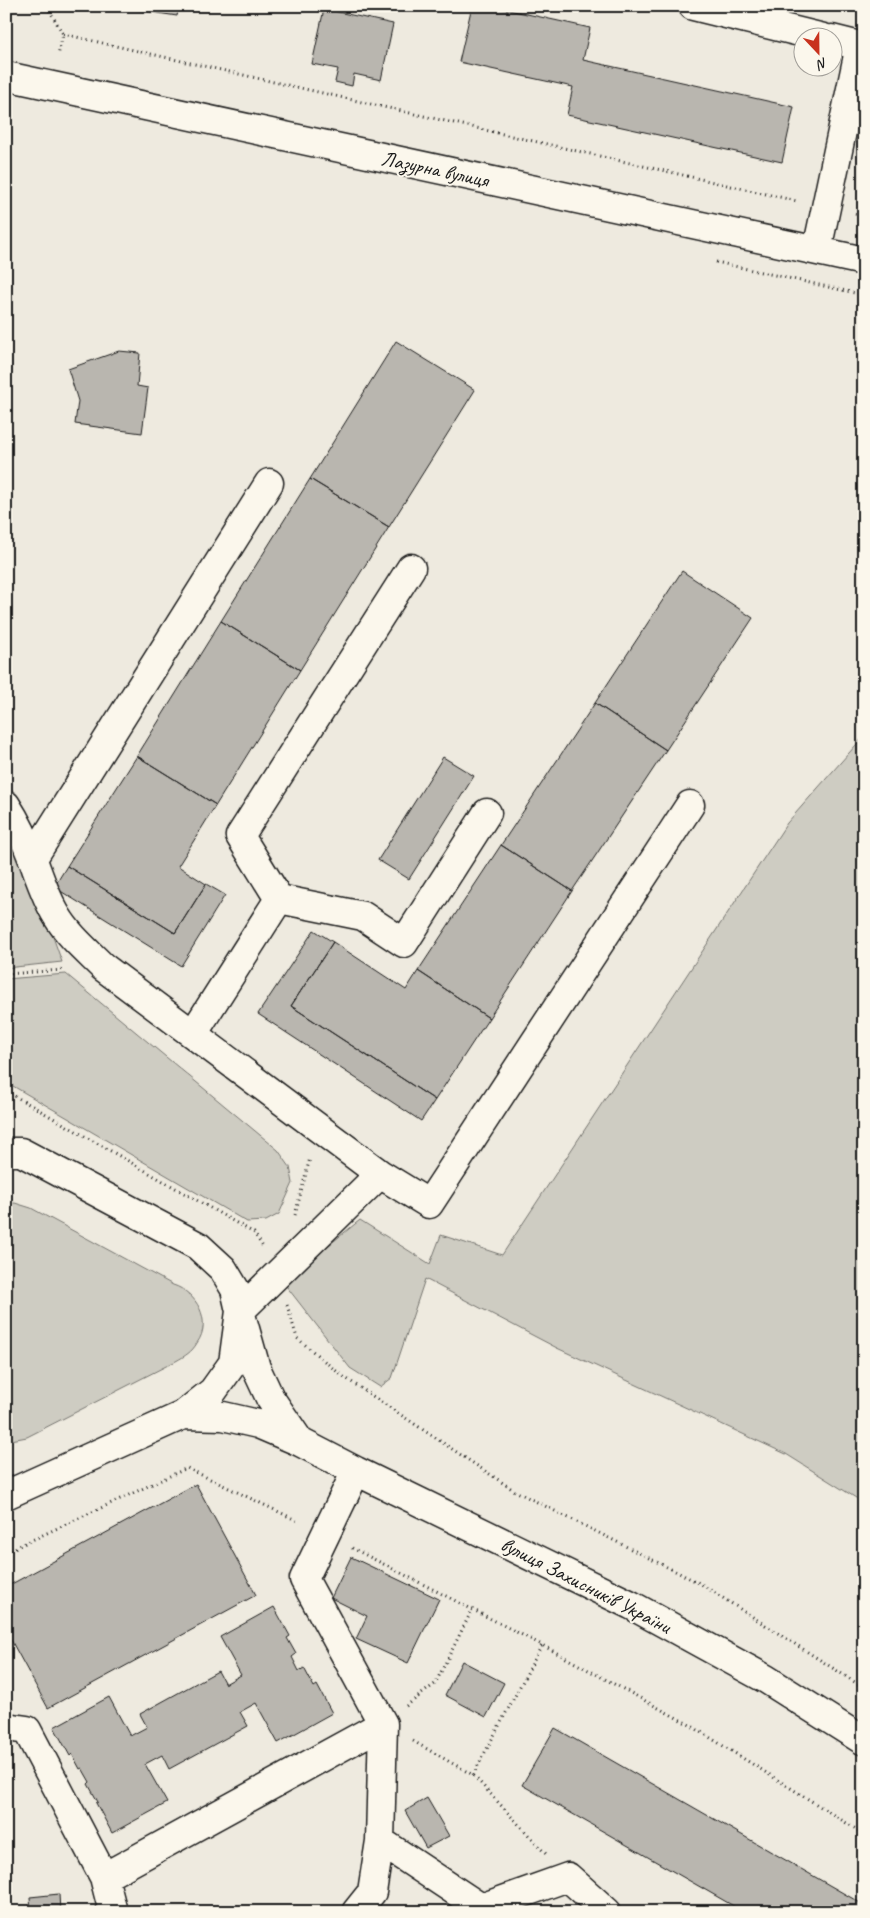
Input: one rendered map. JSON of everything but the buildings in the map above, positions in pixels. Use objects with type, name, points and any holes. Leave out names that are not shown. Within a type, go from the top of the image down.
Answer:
[{"type":"street","points":[[693,6],[731,11],[792,29]]},
{"type":"street","points":[[817,250],[860,46],[842,42]]},
{"type":"street","name":"Лазурна вулиця","points":[[6,76],[864,261]]},
{"type":"street","points":[[33,858],[269,483]]},
{"type":"street","points":[[411,568],[240,836],[279,898],[363,916],[404,943],[487,813]]},
{"type":"street","points":[[6,805],[17,822],[33,858],[43,891],[72,937],[103,966],[318,1128],[380,1174],[429,1204],[690,805]]},
{"type":"street","points":[[193,1034],[279,898]]},
{"type":"street","points":[[11,1149],[198,1246],[224,1269],[235,1290],[256,1368],[270,1398],[300,1442]]},
{"type":"street","points":[[12,1487],[183,1415],[213,1391],[233,1363],[240,1311],[380,1174]]},
{"type":"street","name":"вулиця Захисників України","points":[[183,1415],[223,1416],[258,1424],[300,1442],[631,1605],[766,1679],[864,1741]]},
{"type":"street","points":[[356,1471],[304,1579],[383,1724],[380,1841],[372,1892],[356,1912]]},
{"type":"street","points":[[104,1877],[383,1724]]},
{"type":"street","points":[[6,1727],[27,1730],[104,1877],[113,1912]]},
{"type":"street","points":[[380,1841],[481,1908],[568,1876],[607,1912]]},
{"type":"path","points":[[47,6],[63,34],[864,216]]},
{"type":"path","points":[[6,974],[103,966]]},
{"type":"path","points":[[6,1091],[254,1233],[275,1267],[296,1338],[341,1375],[515,1491],[700,1584],[864,1688]]},
{"type":"path","points":[[294,1219],[318,1128]]},
{"type":"path","points":[[6,1552],[188,1468],[326,1534],[690,1725],[864,1834]]},
{"type":"path","points":[[472,1610],[435,1684],[383,1724],[473,1776],[568,1876]]},
{"type":"path","points":[[473,1776],[542,1646]]},
{"type":"shaded area","points":[[864,736],[864,1503],[786,1454],[557,1348],[425,1279],[392,1378],[380,1387],[350,1368],[283,1282],[360,1220],[430,1264],[441,1235],[502,1255],[787,823]]},
{"type":"shaded area","points":[[6,827],[38,895],[62,962],[6,968]]},
{"type":"shaded area","points":[[66,974],[278,1150],[290,1167],[293,1183],[279,1214],[266,1221],[247,1222],[6,1082],[6,979]]},
{"type":"shaded area","points":[[15,1203],[31,1208],[189,1294],[200,1308],[203,1326],[202,1334],[195,1346],[182,1357],[27,1437],[11,1440],[6,1438],[6,1204]]}]
